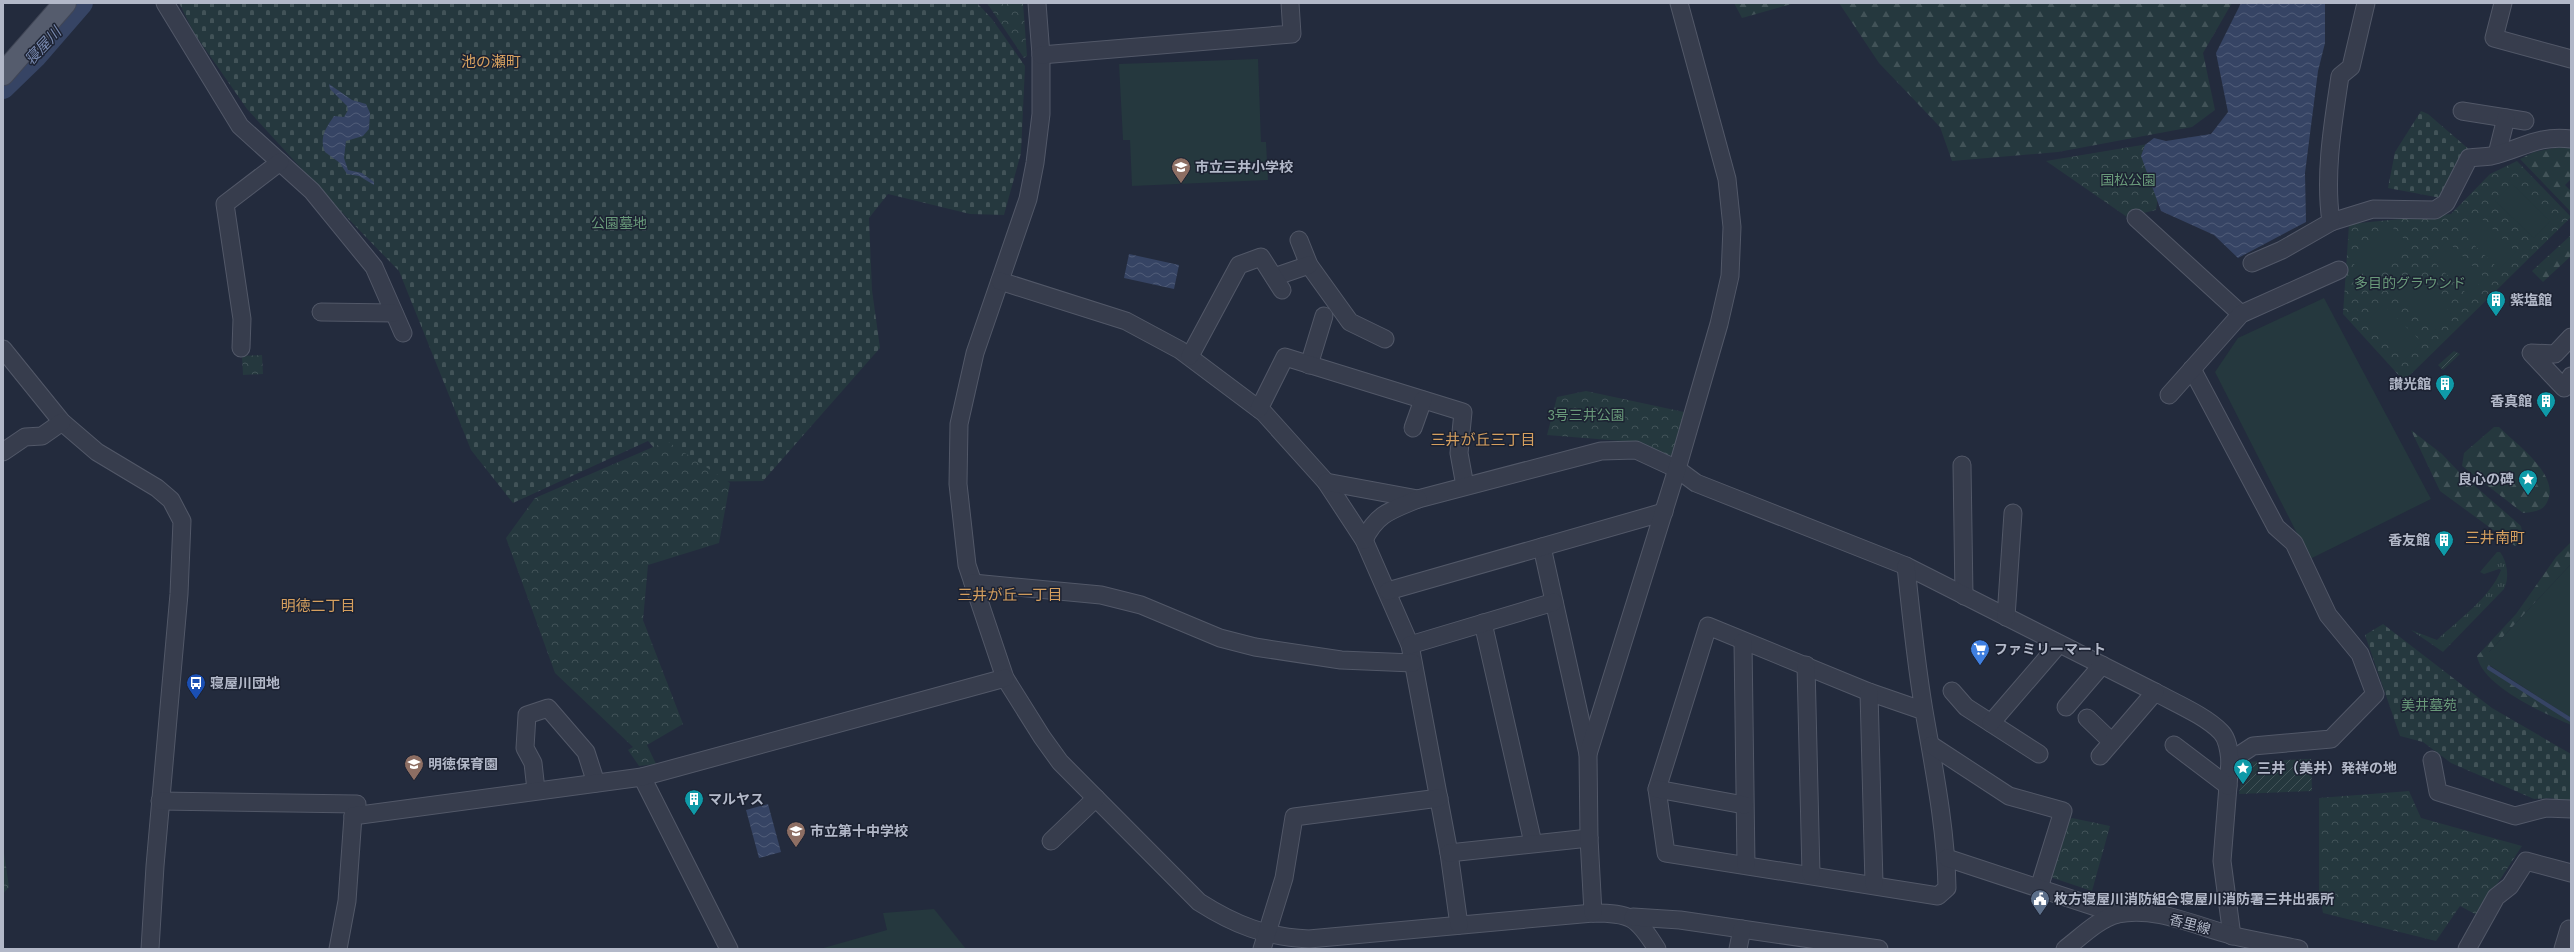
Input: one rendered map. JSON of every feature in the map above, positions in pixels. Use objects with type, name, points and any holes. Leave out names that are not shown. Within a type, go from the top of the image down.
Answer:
[{"type":"main road","points":[[3,74],[65,3]]},
{"type":"street","points":[[165,3],[240,126],[312,191],[374,267],[403,333]]},
{"type":"street","points":[[1037,3],[1042,55],[1041,114],[1035,163],[1028,199],[976,354],[959,424],[959,499],[966,557],[973,583],[1005,678],[1060,762],[1199,902],[1264,941],[1286,938],[1310,944],[1459,926],[1594,913],[1621,913],[1633,917],[1680,920],[1742,929],[1793,944],[1879,949]]},
{"type":"street","points":[[1042,55],[1292,34],[1290,3]]},
{"type":"street","points":[[1588,754],[1677,469],[1723,310],[1730,276],[1732,226],[1727,179],[1679,3]]},
{"type":"street","points":[[2331,222],[2329,178],[2340,76],[2352,67],[2366,3]]},
{"type":"street","points":[[2503,3],[2494,38],[2571,59]]},
{"type":"street","points":[[2462,111],[2525,121]]},
{"type":"street","points":[[2497,154],[2506,118]]},
{"type":"street","points":[[2252,263],[2282,250],[2331,222],[2373,208],[2435,210],[2446,202],[2469,158],[2497,154],[2528,142],[2558,138],[2571,139]]},
{"type":"street","points":[[241,348],[242,319],[225,204],[280,162]]},
{"type":"street","points":[[2136,218],[2241,314]]},
{"type":"street","points":[[1299,240],[1309,265],[1350,322],[1385,338]]},
{"type":"street","points":[[1190,356],[1239,265],[1261,257],[1278,283],[1309,265]]},
{"type":"street","points":[[2169,396],[2241,314],[2339,270]]},
{"type":"street","points":[[1000,281],[1126,321],[1190,356],[1259,408],[1326,482],[1364,540],[1388,591],[1410,645],[1449,853],[1459,926]]},
{"type":"street","points":[[321,312],[394,313]]},
{"type":"street","points":[[1310,365],[1324,316]]},
{"type":"street","points":[[2571,337],[2555,354],[2531,353],[2564,388],[2571,376]]},
{"type":"street","points":[[3,349],[62,422],[97,452],[166,496],[178,510],[182,521],[179,594],[160,801],[150,949]]},
{"type":"street","points":[[1259,408],[1285,358],[1463,412],[1459,452],[1466,486]]},
{"type":"street","points":[[2192,369],[2276,527],[2294,543],[2328,615],[2360,654],[2375,694],[2331,739],[2253,746],[2230,761]]},
{"type":"street","points":[[1413,428],[1423,400]]},
{"type":"street","points":[[3,452],[25,437],[42,436],[62,422]]},
{"type":"street","points":[[1364,540],[1375,521],[1386,512],[1418,499],[1601,451],[1636,450],[1677,469],[1696,483],[1906,566],[2155,692],[2194,713],[2222,732],[2229,748],[2230,761],[2222,861],[2232,936]]},
{"type":"street","points":[[1962,465],[1964,596]]},
{"type":"street","points":[[1326,482],[1418,499]]},
{"type":"street","points":[[1388,591],[1664,512]]},
{"type":"street","points":[[2006,617],[2013,513]]},
{"type":"street","points":[[1542,547],[1588,754],[1588,838],[1594,913]]},
{"type":"street","points":[[1906,566],[1913,641],[1931,745],[1947,858],[1948,888],[1938,896],[1811,874],[1666,853],[1657,789],[1708,626],[1743,642],[1806,665],[1869,692],[1924,711]]},
{"type":"street","points":[[973,583],[1101,595],[1141,605],[1220,638],[1255,647],[1341,660],[1413,663]]},
{"type":"street","points":[[1410,645],[1554,602]]},
{"type":"street","points":[[1483,622],[1533,843]]},
{"type":"street","points":[[1743,642],[1746,865]]},
{"type":"street","points":[[1991,723],[2059,644]]},
{"type":"street","points":[[1806,665],[1811,874]]},
{"type":"street","points":[[2066,708],[2102,665]]},
{"type":"street","points":[[353,816],[536,790],[642,777],[1005,678]]},
{"type":"street","points":[[1952,691],[1966,707],[2039,754]]},
{"type":"street","points":[[1869,692],[1874,884]]},
{"type":"street","points":[[2100,756],[2155,692]]},
{"type":"street","points":[[536,790],[533,763],[524,748],[527,715],[548,708],[586,752],[596,783]]},
{"type":"street","points":[[2087,718],[2112,742]]},
{"type":"street","points":[[1931,745],[2009,796],[2063,811],[2039,888]]},
{"type":"street","points":[[2174,745],[2228,786]]},
{"type":"street","points":[[2429,767],[2438,792],[2486,801],[2515,816],[2546,808],[2571,809]]},
{"type":"street","points":[[642,777],[729,949]]},
{"type":"street","points":[[1657,789],[1744,805]]},
{"type":"street","points":[[1051,841],[1096,798]]},
{"type":"street","points":[[1264,941],[1284,878],[1294,817],[1439,798]]},
{"type":"street","points":[[160,801],[356,804],[353,816],[347,901],[338,949]]},
{"type":"street","points":[[1449,853],[1588,838]]},
{"type":"street","points":[[1947,858],[2117,914]]},
{"type":"street","points":[[2468,949],[2496,897],[2510,886],[2526,861],[2571,873]]},
{"type":"street","name":"香里線","points":[[2065,949],[2097,924],[2117,914],[2134,913],[2170,917],[2232,936],[2299,949]]},
{"type":"street","points":[[1633,917],[1644,927],[1657,949]]},
{"type":"street","points":[[1738,949],[1742,929]]},
{"type":"street","points":[[2564,949],[2569,929]]},
{"type":"green space","name":"公園墓地","points":[[179,3],[977,3],[992,19],[1025,66],[1021,153],[1004,215],[970,214],[888,194],[869,218],[872,290],[880,348],[763,481],[684,482],[648,441],[513,503],[471,450],[399,271],[331,201],[247,109],[194,33]]},
{"type":"green space","points":[[987,3],[1023,3],[1027,56],[1024,58]]},
{"type":"green space","points":[[1734,3],[1795,3],[1742,18]]},
{"type":"green space","points":[[1839,3],[2232,3],[2203,53],[2215,110],[2192,127],[2058,152],[1952,161],[1940,127],[1879,63]]},
{"type":"green space","points":[[1258,59],[1261,142],[1266,142],[1268,180],[1132,186],[1130,140],[1123,140],[1119,64]]},
{"type":"green space","points":[[2421,111],[2428,114],[2471,151],[2453,171],[2441,198],[2388,188],[2395,152]]},
{"type":"green space","name":"国松公園","points":[[2166,141],[2156,210],[2127,217],[2046,161]]},
{"type":"green space","points":[[2560,147],[2571,147],[2571,179],[2565,185],[2571,191],[2571,212],[2520,159],[2534,152]]},
{"type":"green space","name":"多目的グラウンド","points":[[2517,161],[2571,217],[2404,381],[2343,314],[2349,224],[2451,214],[2490,174]]},
{"type":"green space","points":[[2512,184],[2550,221],[2534,238],[2495,201]]},
{"type":"green space","points":[[2478,215],[2516,252],[2499,269],[2461,232]]},
{"type":"green space","points":[[2392,227],[2409,244],[2370,281],[2353,263]]},
{"type":"green space","points":[[2571,235],[2571,256],[2543,282],[2532,271]]},
{"type":"green space","points":[[2447,241],[2485,278],[2468,295],[2430,258]]},
{"type":"green space","points":[[2413,276],[2451,313],[2435,330],[2396,293]]},
{"type":"green space","points":[[2324,298],[2431,499],[2310,559],[2215,372],[2238,338]]},
{"type":"green space","points":[[2383,305],[2422,342],[2405,359],[2366,322]]},
{"type":"green space","points":[[2454,351],[2460,354],[2443,370],[2438,365]]},
{"type":"green space","points":[[262,355],[263,374],[243,375],[242,356]]},
{"type":"green space","name":"3号三井公園","points":[[1586,391],[1684,412],[1674,458],[1622,441],[1547,435],[1557,397]]},
{"type":"green space","points":[[2494,427],[2499,427],[2534,460],[2542,470],[2550,490],[2548,500],[2541,509],[2523,513],[2462,466],[2464,453]]},
{"type":"green space","points":[[2411,430],[2442,454],[2460,473],[2521,526],[2524,541],[2515,546],[2440,491]]},
{"type":"green space","points":[[667,441],[730,483],[719,543],[648,565],[643,620],[683,724],[647,745],[656,764],[639,766],[628,750],[633,747],[555,673],[506,538],[535,498]]},
{"type":"green space","points":[[2571,542],[2571,564],[2489,652],[2490,670],[2571,721],[2571,725],[2516,698],[2502,688],[2490,678],[2481,667],[2477,656],[2516,614],[2556,557]]},
{"type":"green space","points":[[2497,552],[2500,552],[2507,570],[2507,580],[2504,589],[2443,652],[2411,630],[2437,640],[2464,616],[2482,599],[2496,580],[2501,570],[2499,569],[2484,574],[2480,572]]},
{"type":"green space","points":[[2571,564],[2571,718],[2489,665],[2489,652]]},
{"type":"green space","name":"美井墓苑","points":[[2383,624],[2492,708],[2571,754],[2570,802],[2551,798],[2534,799],[2451,763],[2423,742],[2400,736],[2365,635]]},
{"type":"green space","points":[[2311,759],[2312,791],[2239,794],[2244,762]]},
{"type":"green space","points":[[2409,791],[2421,818],[2522,846],[2477,915],[2460,906],[2436,941],[2323,913],[2319,891],[2319,798]]},
{"type":"green space","points":[[2072,818],[2110,826],[2092,891],[2053,878],[2050,874],[2064,822]]},
{"type":"green space","points":[[3,846],[9,887],[3,894]]},
{"type":"green space","points":[[934,909],[966,949],[820,949],[887,930],[883,913]]},
{"type":"water","points":[[2241,3],[2325,3],[2325,43],[2318,71],[2305,173],[2306,222],[2238,258],[2214,235],[2161,211],[2141,156],[2145,145],[2154,138],[2166,141],[2211,134],[2228,112],[2216,53]]},
{"type":"water","points":[[329,84],[352,100],[366,104],[370,113],[369,129],[363,136],[346,141],[344,158],[348,170],[362,173],[374,182],[374,185],[359,176],[347,174],[340,163],[325,152],[323,147],[323,137],[326,129],[334,116],[344,117],[348,110],[347,106],[330,89]]},
{"type":"water","points":[[1129,254],[1179,265],[1174,289],[1124,278]]},
{"type":"water","points":[[768,804],[781,852],[759,858],[746,810]]},
{"type":"waterway","name":"寝屋川","points":[[3,87],[35,56],[81,3]]},
{"type":"waterway","points":[[2489,668],[2571,720]]},
{"type":"place","name":"市立三井小学校","points":[[1181,184]]},
{"type":"place","name":"紫塩館","points":[[2496,317]]},
{"type":"place","name":"讃光館","points":[[2445,401]]},
{"type":"place","name":"香真館","points":[[2546,418]]},
{"type":"place","name":"良心の碑","points":[[2528,496]]},
{"type":"place","name":"香友館","points":[[2444,557]]},
{"type":"place","name":"ファミリーマート","points":[[1980,666]]},
{"type":"place","name":"寝屋川団地","points":[[196,700]]},
{"type":"place","name":"明徳保育園","points":[[414,781]]},
{"type":"place","name":"三井（美井）発祥の地","points":[[2243,785]]},
{"type":"place","name":"マルヤス","points":[[694,816]]},
{"type":"place","name":"市立第十中学校","points":[[796,848]]},
{"type":"place","name":"枚方寝屋川消防組合寝屋川消防署三井出張所","points":[[2040,916]]},
{"type":"district","name":"池の瀬町","points":[[491,62]]},
{"type":"district","name":"三井が丘三丁目","points":[[1483,440]]},
{"type":"district","name":"三井南町","points":[[2495,538]]},
{"type":"district","name":"三井が丘一丁目","points":[[1010,595]]},
{"type":"district","name":"明徳二丁目","points":[[318,606]]}]
